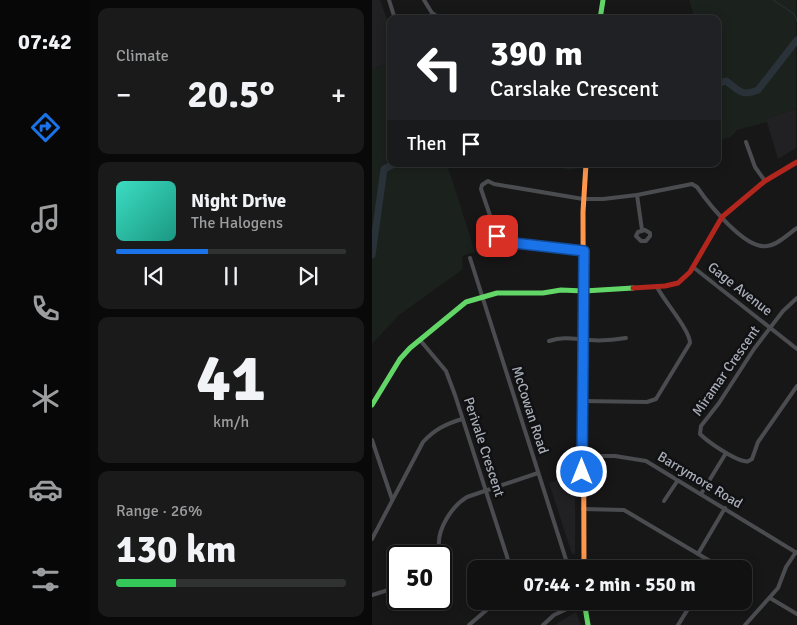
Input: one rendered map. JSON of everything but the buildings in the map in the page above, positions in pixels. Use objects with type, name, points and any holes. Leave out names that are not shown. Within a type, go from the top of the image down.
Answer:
[{"type":"street","points":[[389,0],[394,15]]},
{"type":"street","points":[[424,0],[435,15]]},
{"type":"street","points":[[601,15],[603,0]]},
{"type":"street","points":[[746,142],[755,167],[765,181]]},
{"type":"street","points":[[372,405],[400,359],[466,302],[501,292],[584,291],[678,283],[693,267],[722,217],[765,181],[796,162]]},
{"type":"street","points":[[583,560],[583,199],[586,167]]},
{"type":"street","points":[[584,251],[500,240],[481,189],[482,185],[488,181],[494,184],[583,199],[603,199],[638,195],[694,184],[722,217],[750,242],[761,247],[776,243],[796,228]]},
{"type":"street","points":[[638,195],[642,230]]},
{"type":"street","name":"McCowan Road","points":[[470,258],[566,560]]},
{"type":"street","name":"Gage Avenue","points":[[693,267],[796,348]]},
{"type":"street","points":[[582,401],[647,402],[656,399],[690,343],[689,335],[665,301],[657,286]]},
{"type":"street","name":"Miramar Crescent","points":[[796,298],[770,327],[699,431],[702,436],[726,452],[745,462],[752,459],[758,442],[796,386]]},
{"type":"street","points":[[549,341],[560,338],[626,338]]},
{"type":"street","name":"Perivale Crescent","points":[[420,340],[446,371],[508,560]]},
{"type":"street","points":[[372,539],[427,438],[444,424],[462,419]]},
{"type":"street","points":[[372,440],[393,500]]},
{"type":"street","points":[[702,494],[726,452]]},
{"type":"street","name":"Barrymore Road","points":[[582,456],[616,456],[646,461],[796,552]]},
{"type":"street","points":[[439,545],[439,540],[448,518],[462,500],[538,473]]},
{"type":"street","points":[[664,501],[678,480]]},
{"type":"street","points":[[698,554],[725,508]]},
{"type":"street","points":[[583,509],[624,510],[708,560]]},
{"type":"street","points":[[745,625],[778,588],[786,567],[796,552]]},
{"type":"street","points":[[372,595],[387,590]]},
{"type":"street","points":[[770,598],[796,614]]},
{"type":"street","points":[[469,625],[486,610]]},
{"type":"street","points":[[543,625],[563,610]]},
{"type":"street","points":[[585,610],[588,625]]},
{"type":"street","points":[[678,625],[687,610]]},
{"type":"shaded area","points":[[372,0],[380,0],[387,19],[387,64],[372,69]]},
{"type":"shaded area","points":[[689,0],[796,0],[796,109],[767,118],[767,122],[737,130],[731,137],[721,140],[721,15],[694,15]]},
{"type":"shaded area","points":[[387,64],[387,167],[448,167],[475,252],[462,256],[463,269],[399,315],[372,344],[372,69]]},
{"type":"shaded area","points":[[796,109],[796,148],[778,159],[767,118]]},
{"type":"shaded area","points":[[557,167],[590,167],[568,170]]},
{"type":"shaded area","points":[[575,478],[575,554],[572,554],[549,483],[561,479]]},
{"type":"shaded area","points":[[576,612],[581,625],[556,625],[559,622]]},
{"type":"waterway","points":[[773,0],[794,14],[797,21]]},
{"type":"waterway","points":[[721,83],[726,81],[744,93],[758,90],[797,40]]},
{"type":"waterway","points":[[372,255],[384,169],[388,167]]},
{"type":"traffic: fast","points":[[601,15],[603,0]]},
{"type":"traffic: fast","points":[[372,405],[400,359],[410,348],[466,302],[497,293],[543,293],[561,290],[584,291],[633,288]]},
{"type":"traffic: fast","points":[[586,610],[588,625]]},
{"type":"traffic: slow","points":[[584,560],[583,212],[586,167]]},
{"type":"traffic: jam","points":[[633,288],[665,286],[678,283],[690,272],[722,217],[765,181],[797,162]]},
{"type":"route","points":[[497,236],[500,240],[506,242],[584,251],[582,472]]}]
